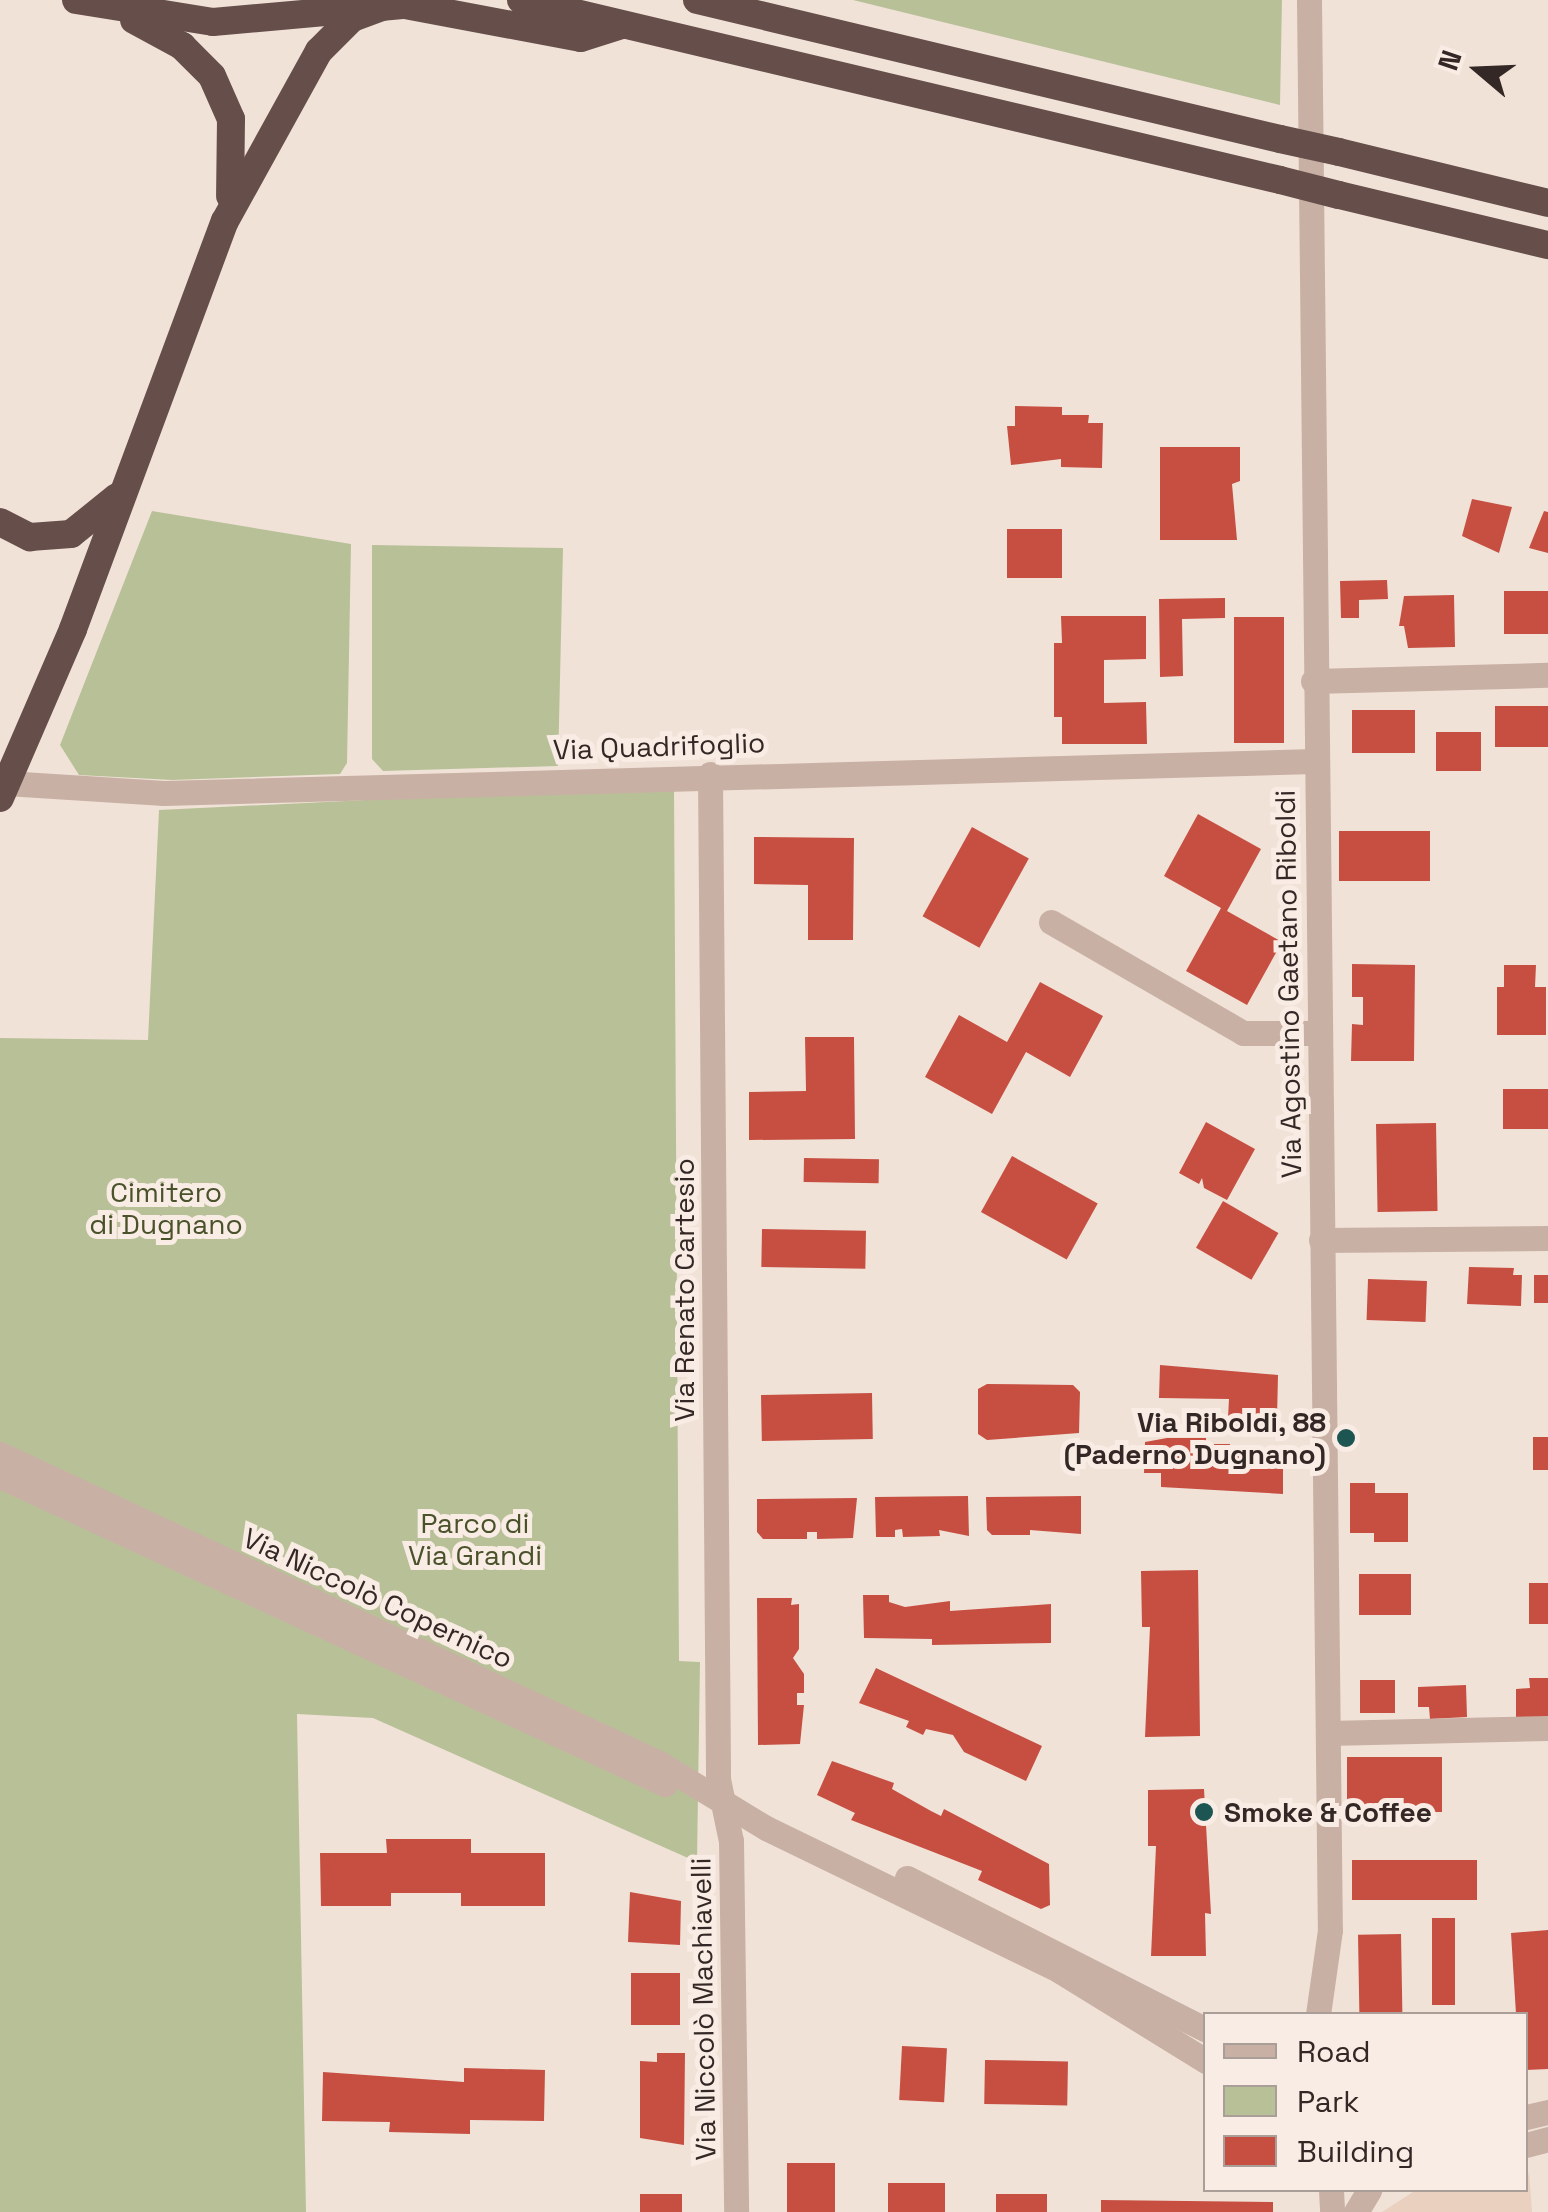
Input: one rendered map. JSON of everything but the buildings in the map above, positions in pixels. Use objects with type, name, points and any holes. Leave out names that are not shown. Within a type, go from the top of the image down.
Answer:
[{"type":"highway","points":[[521,0],[1548,245]]},
{"type":"highway","points":[[696,0],[1548,203]]},
{"type":"highway","points":[[730,0],[809,27]]},
{"type":"highway","points":[[86,2],[252,22],[382,7],[449,10],[581,38],[623,24]]},
{"type":"highway","points":[[86,2],[166,35],[212,76],[234,139],[225,221]]},
{"type":"highway","points":[[3,790],[73,629],[117,497],[225,221],[319,50],[352,18],[382,7]]},
{"type":"highway","points":[[0,522],[30,537],[71,534],[117,497]]},
{"type":"street","name":"Via Agostino Gaetano Riboldi","points":[[1309,0],[1328,1733],[1328,1967],[1322,2009]]},
{"type":"street","points":[[1314,680],[1548,675]]},
{"type":"street","name":"Via Quadrifoglio","points":[[3,790],[164,794],[710,774],[1315,761]]},
{"type":"street","name":"Via Renato Cartesio","points":[[710,774],[718,1779],[725,1806]]},
{"type":"street","points":[[1050,922],[1243,1033],[1318,1033]]},
{"type":"street","points":[[1321,1240],[1548,1238]]},
{"type":"street","name":"Via Niccolò Copernico","points":[[0,1454],[660,1763],[725,1806],[1060,1971],[1203,2059]]},
{"type":"street","name":"Via Niccolò Copernico","points":[[0,1476],[652,1779],[805,1832],[948,1897],[1203,2028]]},
{"type":"street","points":[[1328,1733],[1548,1728]]},
{"type":"street","name":"Via Niccolò Machiavelli","points":[[725,1806],[731,1842],[736,2212]]},
{"type":"green space","points":[[853,0],[1282,0],[1280,105]]},
{"type":"green space","points":[[152,511],[351,544],[347,763],[340,774],[172,780],[79,775],[60,745]]},
{"type":"green space","points":[[372,545],[563,548],[558,766],[383,771],[372,759]]},
{"type":"green space","name":"Parco di Via Grandi","points":[[674,785],[679,1661],[700,1662],[697,1862],[373,1718],[297,1714],[306,2212],[0,2212],[0,1038],[148,1040],[159,810]]},
{"type":"shaded area","points":[[1529,2170],[1532,2212],[1382,2212],[1413,2192],[1528,2192]]},
{"type":"place","name":"Via Riboldi, 88 (Paderno Dugnano)","points":[[1346,1438]]},
{"type":"place","name":"Smoke & Coffee","points":[[1204,1812]]},
{"type":"park label","name":"Cimitero di Dugnano","points":[[166,1208]]}]
